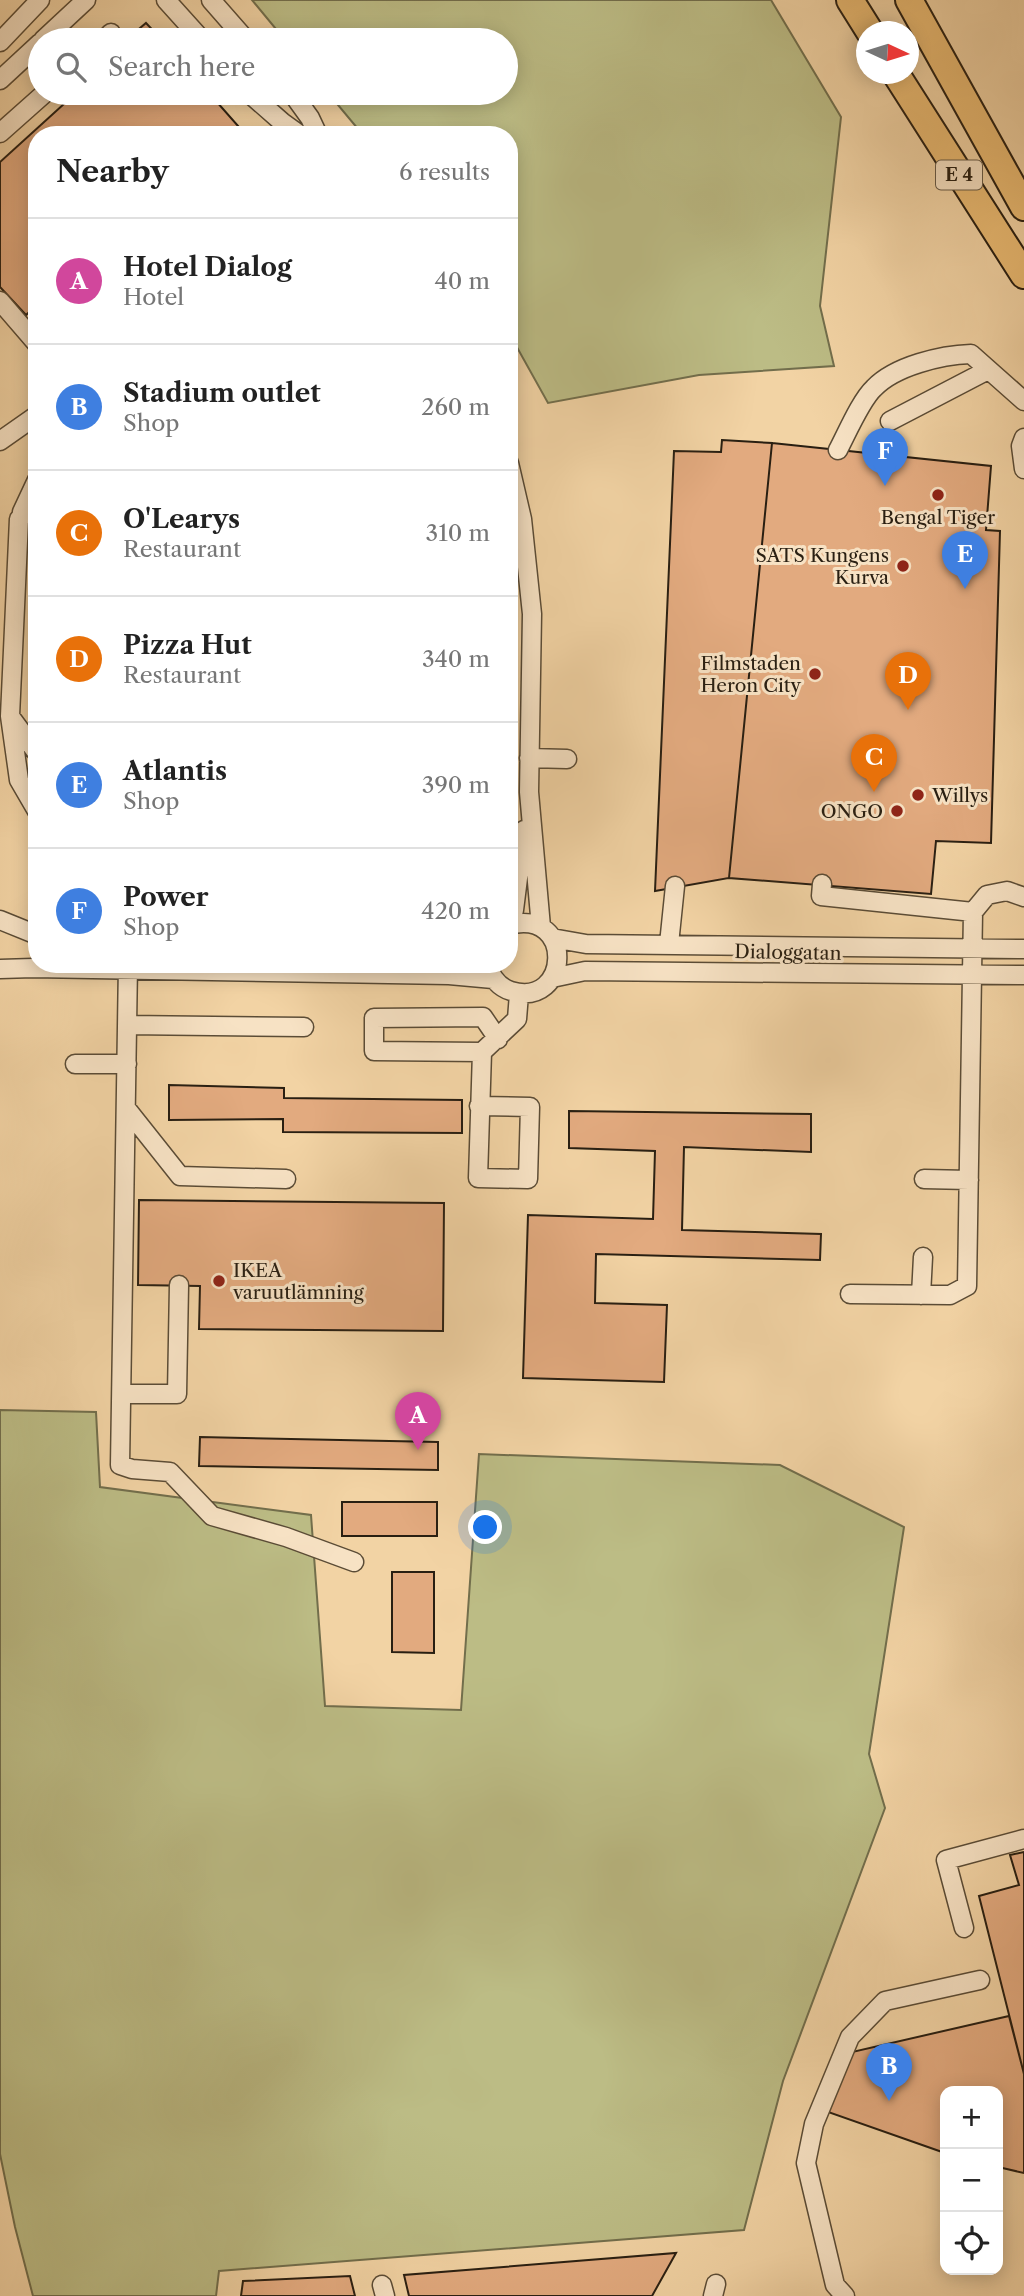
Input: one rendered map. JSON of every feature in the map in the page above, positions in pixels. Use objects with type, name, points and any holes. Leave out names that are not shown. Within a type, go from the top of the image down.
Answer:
[{"type":"highway","points":[[850,0],[863,21]]},
{"type":"highway","points":[[913,7],[1024,207]]},
{"type":"highway","name":"E 4","points":[[901,84],[1024,275]]},
{"type":"street","points":[[0,42],[40,0]]},
{"type":"street","points":[[55,28],[86,0]]},
{"type":"street","points":[[166,0],[191,28]]},
{"type":"street","points":[[181,0],[206,28]]},
{"type":"street","points":[[211,0],[236,28]]},
{"type":"street","points":[[0,80],[28,53]]},
{"type":"street","points":[[0,133],[32,105]]},
{"type":"street","points":[[262,105],[288,126]]},
{"type":"street","points":[[275,105],[298,126]]},
{"type":"street","points":[[301,105],[314,126]]},
{"type":"street","points":[[0,301],[28,334]]},
{"type":"street","points":[[838,450],[872,389],[892,373],[949,355],[971,354],[1024,401]]},
{"type":"street","points":[[890,421],[988,370]]},
{"type":"street","points":[[0,441],[28,421]]},
{"type":"street","points":[[1024,438],[1021,446],[1024,469]]},
{"type":"street","points":[[28,500],[19,519],[10,716],[19,780],[28,796]]},
{"type":"street","points":[[518,502],[532,614],[529,792],[546,933],[558,954],[556,971],[552,978]]},
{"type":"street","points":[[19,519],[28,510]]},
{"type":"street","points":[[10,716],[28,741]]},
{"type":"street","points":[[529,758],[567,759]]},
{"type":"street","points":[[518,879],[529,792]]},
{"type":"street","points":[[822,884],[821,896],[973,912]]},
{"type":"street","points":[[669,944],[675,886]]},
{"type":"street","points":[[850,1294],[950,1295],[967,1286],[973,912],[987,895],[1007,891],[1024,897]]},
{"type":"street","points":[[0,920],[28,931]]},
{"type":"street","name":"Dialoggatan","points":[[518,924],[531,923],[546,933],[586,944],[1024,949]]},
{"type":"street","points":[[0,969],[28,969]]},
{"type":"street","name":"Dialoggatan","points":[[519,994],[532,993],[552,978],[585,971],[1024,975]]},
{"type":"street","points":[[128,973],[120,1465],[132,1469],[170,1472],[212,1516],[286,1537],[354,1562]]},
{"type":"street","points":[[369,973],[476,973]]},
{"type":"street","points":[[491,973],[505,989],[519,994],[517,1018],[498,1039],[482,1052],[374,1051],[374,1018],[483,1017],[498,1039]]},
{"type":"street","points":[[127,1025],[304,1027]]},
{"type":"street","points":[[479,1106],[530,1107],[528,1179],[478,1178],[479,1106],[482,1052]]},
{"type":"street","points":[[75,1064],[127,1064]]},
{"type":"street","points":[[126,1108],[180,1176],[286,1179]]},
{"type":"street","points":[[924,1179],[969,1180]]},
{"type":"street","points":[[922,1295],[923,1257]]},
{"type":"street","points":[[122,1394],[177,1394],[179,1285]]},
{"type":"street","points":[[964,1928],[946,1860],[1024,1839]]},
{"type":"street","points":[[845,2296],[835,2285],[806,2163],[814,2124],[850,2037],[885,2001],[979,1980]]},
{"type":"green space","points":[[252,0],[771,0],[841,117],[820,306],[834,366],[699,375],[548,403],[518,349],[518,126],[356,126],[338,105],[518,105],[518,28],[275,28]]},
{"type":"green space","points":[[0,1410],[96,1412],[100,1487],[311,1515],[325,1706],[461,1710],[479,1454],[780,1465],[904,1527],[869,1754],[885,1808],[783,2081],[744,2230],[219,2271],[216,2296],[33,2296],[0,2154]]},
{"type":"building","points":[[63,105],[220,105],[238,126],[40,126]]},
{"type":"building","points":[[28,137],[26,315],[0,287],[0,162]]},
{"type":"building","points":[[722,440],[772,443],[729,878],[655,891],[674,451],[721,452]]},
{"type":"building","points":[[772,443],[991,466],[986,530],[1000,531],[991,843],[936,841],[931,894],[729,878]]},
{"type":"building","points":[[169,1085],[284,1088],[284,1098],[462,1100],[462,1133],[283,1132],[283,1119],[169,1120]]},
{"type":"building","points":[[569,1111],[811,1114],[811,1152],[684,1147],[682,1230],[821,1234],[820,1260],[596,1254],[595,1303],[667,1305],[664,1382],[523,1378],[528,1215],[653,1219],[655,1151],[569,1148]]},
{"type":"building","points":[[139,1200],[444,1203],[443,1331],[199,1329],[200,1286],[138,1285]]},
{"type":"building","points":[[200,1437],[438,1442],[438,1470],[199,1466]]},
{"type":"building","points":[[342,1502],[437,1502],[437,1536],[342,1536]]},
{"type":"building","points":[[392,1572],[434,1572],[434,1653],[392,1652]]},
{"type":"building","points":[[1024,1852],[1024,2074],[979,1896],[1019,1885],[1010,1855]]},
{"type":"building","points":[[1009,2016],[1024,2074],[1024,2173],[1003,2168],[1003,2086],[940,2086],[940,2151],[828,2112],[852,2052]]},
{"type":"building","points":[[676,2253],[652,2296],[409,2296],[404,2275]]},
{"type":"building","points":[[350,2276],[355,2296],[241,2296],[243,2281]]},
{"type":"place","name":"Power","points":[[885,486]]},
{"type":"place","name":"Bengal Tiger","points":[[938,495]]},
{"type":"place","name":"SATS Kungens Kurva","points":[[903,566]]},
{"type":"place","name":"Atlantis","points":[[965,589]]},
{"type":"place","name":"Filmstaden Heron City","points":[[815,674]]},
{"type":"place","name":"Pizza Hut","points":[[908,710]]},
{"type":"place","name":"O'Learys","points":[[874,792]]},
{"type":"place","name":"Willys","points":[[918,795]]},
{"type":"place","name":"ONGO","points":[[897,811]]},
{"type":"place","name":"IKEA varuutlämning","points":[[219,1281]]},
{"type":"place","name":"Hotel Dialog","points":[[418,1450]]},
{"type":"place","name":"Stadium outlet","points":[[889,2101]]}]
